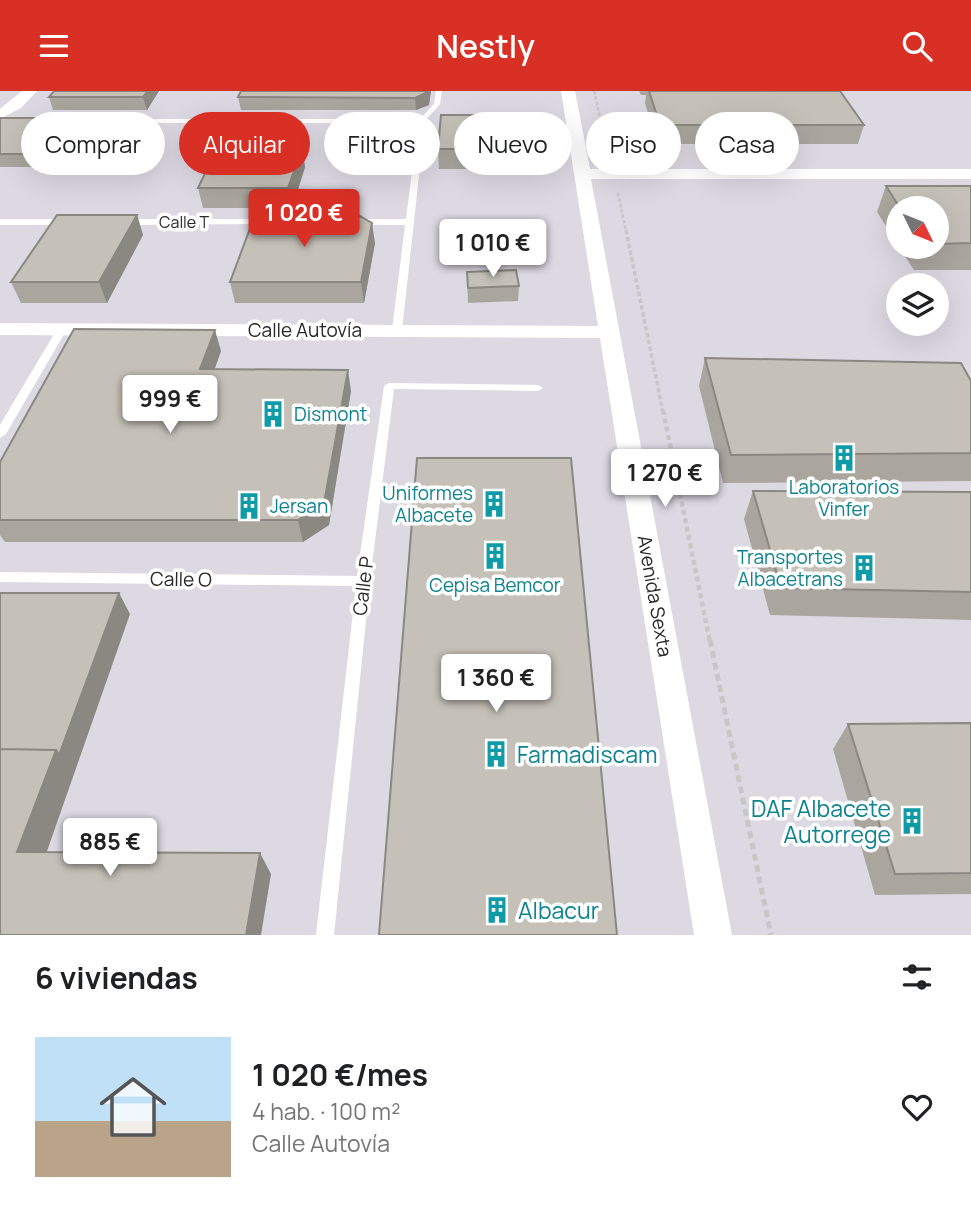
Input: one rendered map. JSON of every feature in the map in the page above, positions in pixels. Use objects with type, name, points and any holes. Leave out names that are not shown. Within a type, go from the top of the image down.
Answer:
[{"type":"street","points":[[7,118],[30,91]]},
{"type":"street","name":"Avenida Sexta","points":[[568,91],[713,935]]},
{"type":"street","points":[[681,174],[971,174]]},
{"type":"street","name":"Calle Autovía","points":[[0,329],[611,332]]},
{"type":"lane","points":[[430,112],[437,104],[439,91]]},
{"type":"lane","points":[[0,121],[7,118]]},
{"type":"lane","points":[[165,121],[324,121]]},
{"type":"lane","points":[[397,330],[416,175]]},
{"type":"lane","points":[[0,222],[82,222]]},
{"type":"lane","name":"Calle T","points":[[109,222],[287,222]]},
{"type":"lane","points":[[341,222],[410,222]]},
{"type":"lane","points":[[0,434],[62,329]]},
{"type":"lane","name":"Calle P","points":[[325,935],[363,581],[389,386],[538,388]]},
{"type":"lane","name":"Calle O","points":[[0,577],[363,581]]},
{"type":"path","points":[[594,91],[599,112]]},
{"type":"path","points":[[650,175],[652,183],[624,188],[616,195],[771,935]]},
{"type":"shaded area","points":[[0,91],[971,91],[971,935],[0,935]]},
{"type":"building","points":[[54,91],[148,91],[143,97],[49,97]]},
{"type":"building","points":[[241,91],[429,91],[415,98],[238,97]]},
{"type":"building","points":[[649,91],[840,91],[864,125],[799,125],[799,112],[695,112],[695,125],[681,125],[681,112],[656,112]]},
{"type":"building","points":[[441,115],[454,115],[454,149],[440,149]]},
{"type":"building","points":[[0,118],[21,118],[21,154],[0,154]]},
{"type":"building","points":[[204,175],[293,175],[288,188],[198,188]]},
{"type":"building","points":[[886,186],[971,186],[971,243],[949,244],[949,196],[892,196]]},
{"type":"building","points":[[57,215],[137,215],[99,282],[11,282]]},
{"type":"building","points":[[255,215],[358,215],[372,223],[361,282],[230,282]]},
{"type":"building","points":[[516,270],[519,286],[468,288],[467,272]]},
{"type":"building","points":[[74,329],[215,330],[200,369],[348,370],[324,503],[298,520],[0,520],[0,462]]},
{"type":"building","name":"Laboratorios Vinfer","points":[[705,358],[961,363],[971,381],[971,453],[731,455]]},
{"type":"building","points":[[417,458],[571,458],[617,935],[379,935]]},
{"type":"building","name":"Transportes Albacetrans","points":[[753,491],[971,492],[971,592],[781,588]]},
{"type":"building","points":[[0,593],[119,593],[59,755],[56,750],[0,749]]},
{"type":"building","name":"DAF Albacete Autorrege","points":[[971,723],[971,873],[895,874],[848,724]]},
{"type":"building","points":[[0,749],[56,750],[17,852],[260,853],[246,935],[0,935]]},
{"type":"place","name":"Dismont","points":[[273,414]]},
{"type":"place","name":"Laboratorios Vinfer","points":[[844,458]]},
{"type":"place","name":"Uniformes Albacete","points":[[494,504]]},
{"type":"place","name":"Jersan","points":[[249,506]]},
{"type":"place","name":"Cepisa Bemcor","points":[[495,556]]},
{"type":"place","name":"Transportes Albacetrans","points":[[864,568]]},
{"type":"place","name":"Farmadiscam","points":[[496,754]]},
{"type":"place","name":"DAF Albacete Autorrege","points":[[912,821]]},
{"type":"place","name":"Albacur","points":[[497,910]]}]
